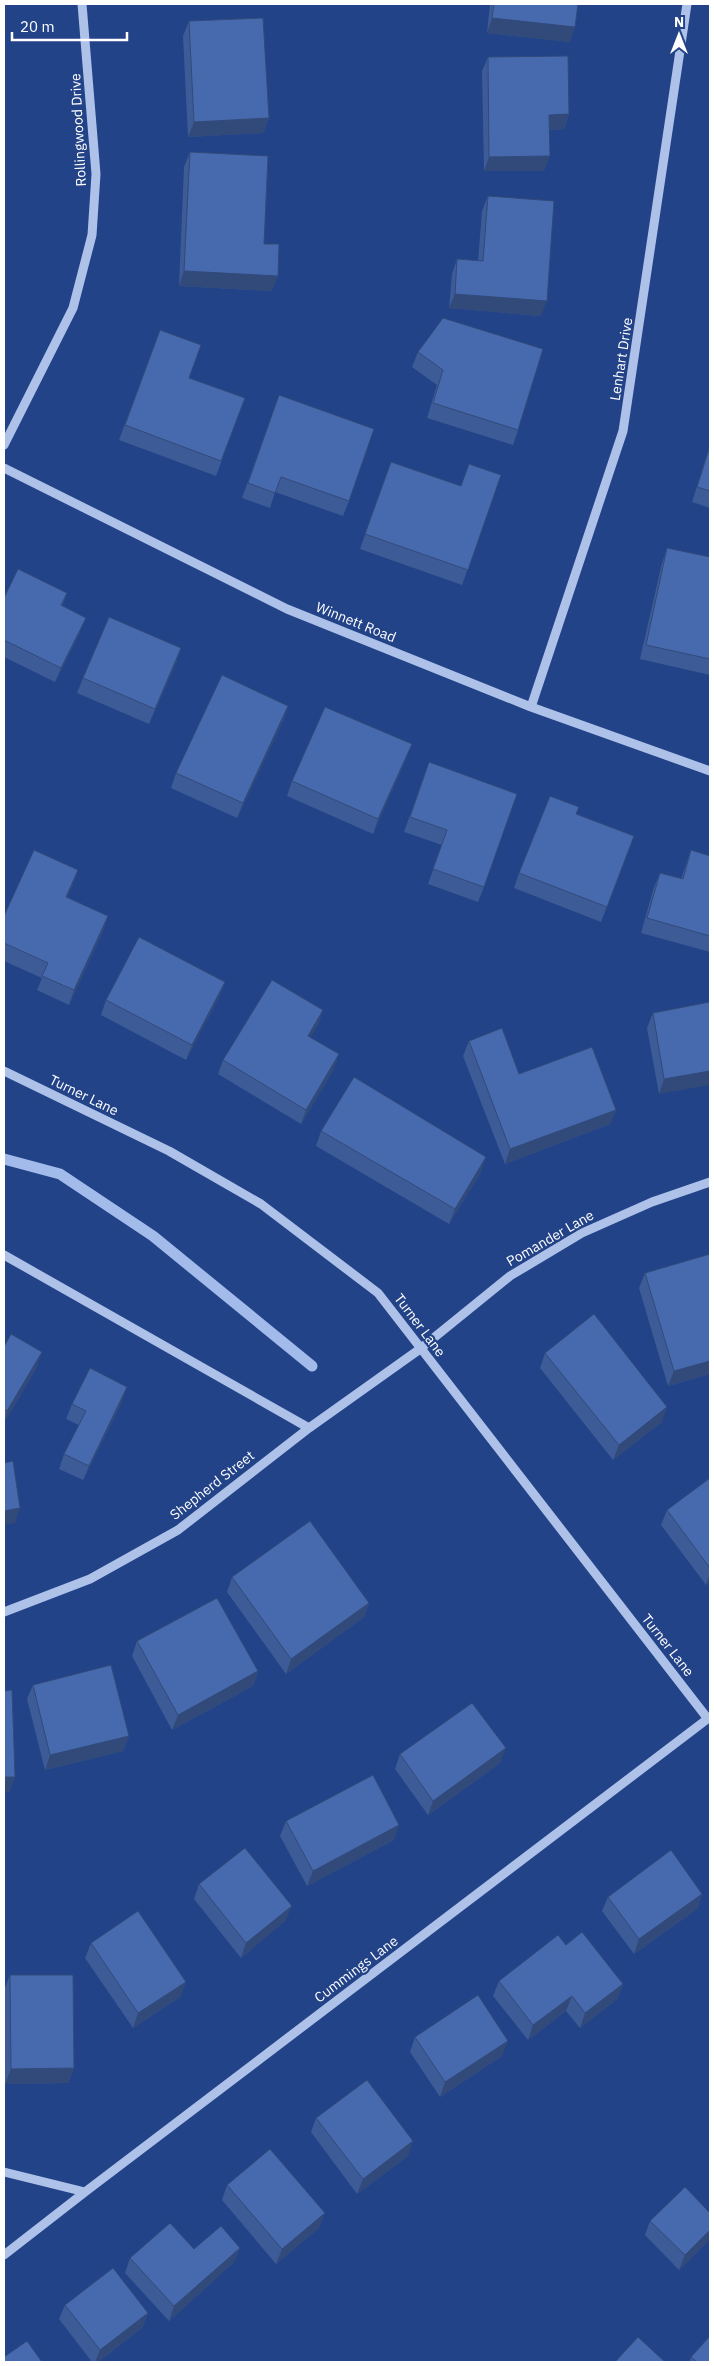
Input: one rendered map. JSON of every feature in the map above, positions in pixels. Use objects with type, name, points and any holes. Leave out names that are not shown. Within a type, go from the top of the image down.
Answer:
[{"type":"street","name":"Rollingwood Drive","points":[[4,445],[73,308],[92,235],[96,174],[82,4]]},
{"type":"street","name":"Lenhart Drive","points":[[531,707],[623,431],[688,4]]},
{"type":"street","name":"Winnett Road","points":[[4,468],[287,609],[531,707],[710,771]]},
{"type":"street","name":"Turner Lane","points":[[4,1071],[169,1151],[261,1204],[378,1293],[709,1718]]},
{"type":"street","name":"Pomander Lane","points":[[420,1349],[510,1276],[582,1233],[652,1202],[710,1182]]},
{"type":"street","points":[[4,1255],[309,1428]]},
{"type":"street","name":"Shepherd Street","points":[[4,1612],[90,1579],[178,1530],[309,1428],[420,1349]]},
{"type":"street","name":"Cummings Lane","points":[[4,2255],[709,1718]]},
{"type":"street","points":[[4,2172],[85,2192]]},
{"type":"building","points":[[494,4],[578,4],[575,27],[492,18]]},
{"type":"building","points":[[263,18],[269,118],[194,122],[189,21]]},
{"type":"building","points":[[568,56],[569,114],[549,115],[550,156],[489,157],[488,57]]},
{"type":"building","points":[[190,152],[268,156],[264,244],[279,244],[278,276],[184,271]]},
{"type":"building","points":[[488,196],[554,201],[547,301],[455,294],[457,259],[483,261]]},
{"type":"building","points":[[443,318],[543,349],[518,430],[433,403],[443,370],[418,352]]},
{"type":"building","points":[[160,330],[201,345],[189,378],[245,398],[221,461],[125,425]]},
{"type":"building","points":[[279,395],[374,429],[349,501],[281,477],[275,493],[248,483]]},
{"type":"building","points":[[710,446],[710,491],[697,487]]},
{"type":"building","points":[[391,462],[461,486],[469,464],[501,475],[468,570],[365,534]]},
{"type":"building","points":[[667,548],[710,557],[710,659],[646,645]]},
{"type":"building","points":[[18,569],[67,593],[61,605],[86,618],[61,668],[4,640],[4,598]]},
{"type":"building","points":[[109,617],[181,648],[155,709],[83,678]]},
{"type":"building","points":[[222,675],[288,706],[243,803],[176,773]]},
{"type":"building","points":[[325,707],[412,744],[378,819],[292,781]]},
{"type":"building","points":[[429,762],[517,794],[484,887],[433,869],[447,830],[410,817]]},
{"type":"building","points":[[550,796],[579,807],[576,814],[634,836],[607,907],[519,873]]},
{"type":"building","points":[[34,850],[78,870],[66,897],[108,916],[74,990],[42,976],[48,963],[4,943],[4,916]]},
{"type":"building","points":[[691,850],[710,856],[710,936],[647,918],[660,873],[683,879]]},
{"type":"building","points":[[139,937],[225,982],[192,1045],[106,1000]]},
{"type":"building","points":[[272,980],[323,1010],[308,1036],[339,1054],[306,1110],[223,1060]]},
{"type":"building","points":[[710,1002],[710,1071],[664,1079],[653,1013]]},
{"type":"building","points":[[502,1028],[519,1074],[592,1047],[616,1110],[510,1149],[469,1041]]},
{"type":"building","points":[[354,1077],[486,1157],[455,1209],[321,1131]]},
{"type":"building","points":[[710,1254],[710,1361],[674,1371],[645,1273]]},
{"type":"building","points":[[594,1314],[667,1407],[619,1445],[545,1353]]},
{"type":"building","points":[[11,1334],[42,1352],[7,1411],[4,1409],[4,1344]]},
{"type":"building","points":[[90,1368],[127,1387],[89,1466],[64,1454],[86,1411],[72,1404]]},
{"type":"building","points":[[13,1461],[20,1508],[4,1511],[4,1463]]},
{"type":"building","points":[[710,1478],[710,1568],[667,1510]]},
{"type":"building","points":[[310,1521],[369,1603],[291,1659],[232,1577]]},
{"type":"building","points":[[217,1598],[258,1671],[178,1715],[137,1641]]},
{"type":"building","points":[[111,1665],[129,1736],[50,1755],[33,1685]]},
{"type":"building","points":[[12,1690],[15,1777],[4,1777],[4,1691]]},
{"type":"building","points":[[472,1703],[506,1748],[433,1801],[400,1754]]},
{"type":"building","points":[[373,1775],[399,1825],[313,1871],[286,1821]]},
{"type":"building","points":[[245,1848],[292,1906],[246,1943],[199,1884]]},
{"type":"building","points":[[671,1850],[702,1894],[639,1939],[608,1897]]},
{"type":"building","points":[[138,1911],[186,1982],[138,2013],[91,1943]]},
{"type":"building","points":[[582,1932],[623,1984],[585,2013],[572,1996],[533,2025],[499,1981],[558,1935],[566,1945]]},
{"type":"building","points":[[10,1975],[73,1975],[74,2068],[11,2069]]},
{"type":"building","points":[[478,1995],[508,2041],[445,2082],[415,2037]]},
{"type":"building","points":[[367,2080],[413,2141],[363,2179],[316,2118]]},
{"type":"building","points":[[270,2149],[325,2213],[282,2249],[227,2185]]},
{"type":"building","points":[[685,2187],[710,2213],[710,2230],[685,2255],[650,2221]]},
{"type":"building","points":[[170,2223],[194,2249],[221,2226],[240,2248],[174,2306],[130,2258]]},
{"type":"building","points":[[113,2268],[148,2313],[100,2350],[65,2305]]},
{"type":"building","points":[[710,2336],[710,2362],[697,2362],[691,2357]]},
{"type":"building","points":[[638,2337],[665,2362],[615,2362]]},
{"type":"building","points":[[27,2341],[42,2362],[4,2362],[4,2357]]},
{"type":"waterway","points":[[4,1159],[60,1174],[153,1236],[312,1366]]}]
